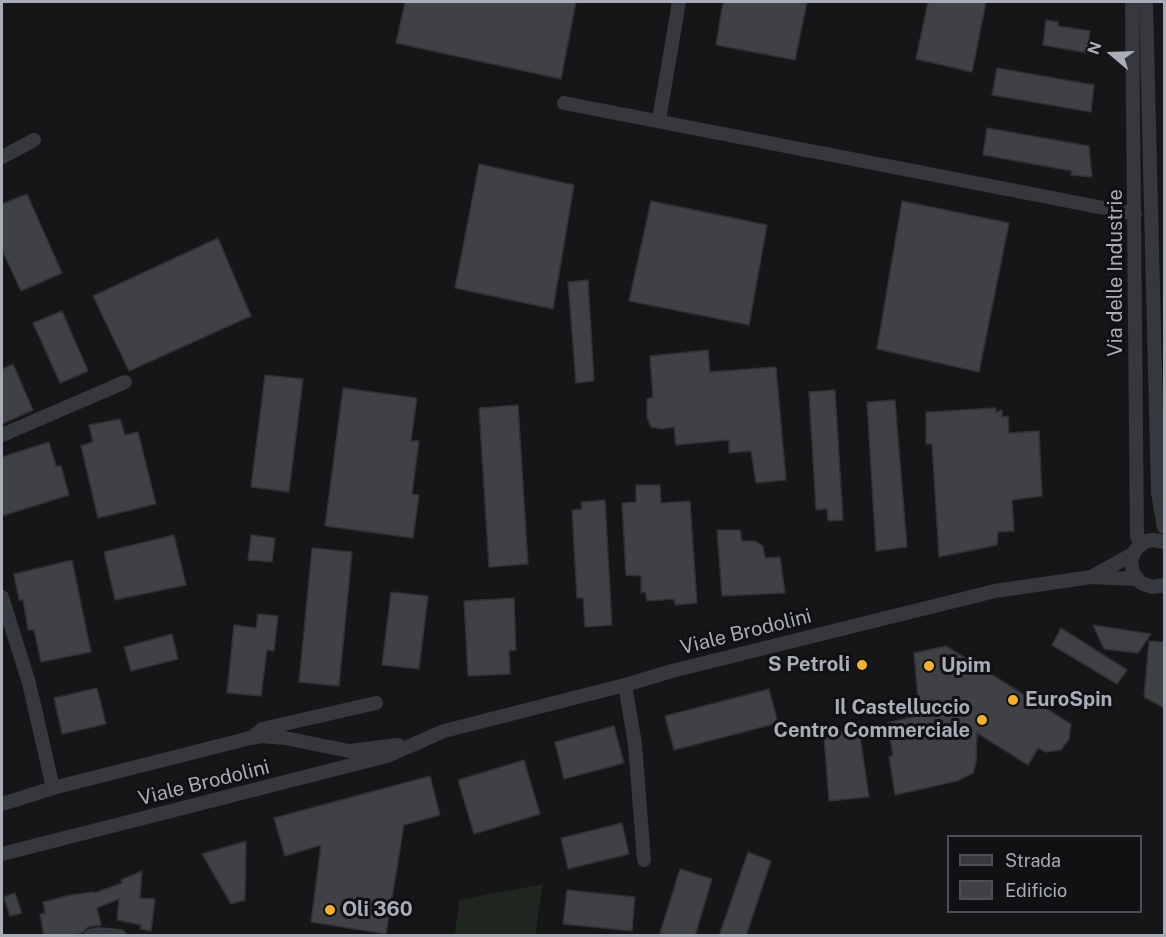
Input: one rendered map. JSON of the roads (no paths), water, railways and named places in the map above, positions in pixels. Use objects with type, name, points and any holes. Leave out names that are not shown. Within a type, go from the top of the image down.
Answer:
[{"type":"street","points":[[659,120],[679,2]]},
{"type":"street","name":"Via delle Industrie","points":[[1132,2],[1137,536],[1131,567],[1136,579]]},
{"type":"street","name":"Via delle Industrie","points":[[1146,2],[1157,481],[1164,526]]},
{"type":"street","points":[[564,103],[1135,214]]},
{"type":"street","points":[[2,157],[34,140]]},
{"type":"street","points":[[2,435],[125,382]]},
{"type":"street","points":[[1136,549],[1153,540],[1164,542]]},
{"type":"street","name":"Viale Brodolini","points":[[1091,577],[1136,549]]},
{"type":"street","name":"Viale Brodolini","points":[[2,854],[376,759],[444,731],[672,671],[994,591],[1091,577],[1136,579],[1153,587],[1164,585]]},
{"type":"street","points":[[2,597],[29,683],[53,788]]},
{"type":"street","points":[[625,685],[635,744],[644,860]]},
{"type":"street","points":[[250,738],[262,729],[376,703]]},
{"type":"street","points":[[309,743],[311,730],[322,716]]},
{"type":"street","name":"Viale Brodolini","points":[[2,804],[53,788],[262,736],[285,738],[349,751],[415,744]]},
{"type":"street","points":[[90,936],[98,934],[120,936]]},
{"type":"place","name":"S Petroli","points":[[862,665]]},
{"type":"place","name":"Upim","points":[[929,666]]},
{"type":"place","name":"EuroSpin","points":[[1013,700]]},
{"type":"place","name":"Il Castelluccio Centro Commerciale","points":[[982,720]]},
{"type":"place","name":"Oli 360","points":[[330,910]]}]
